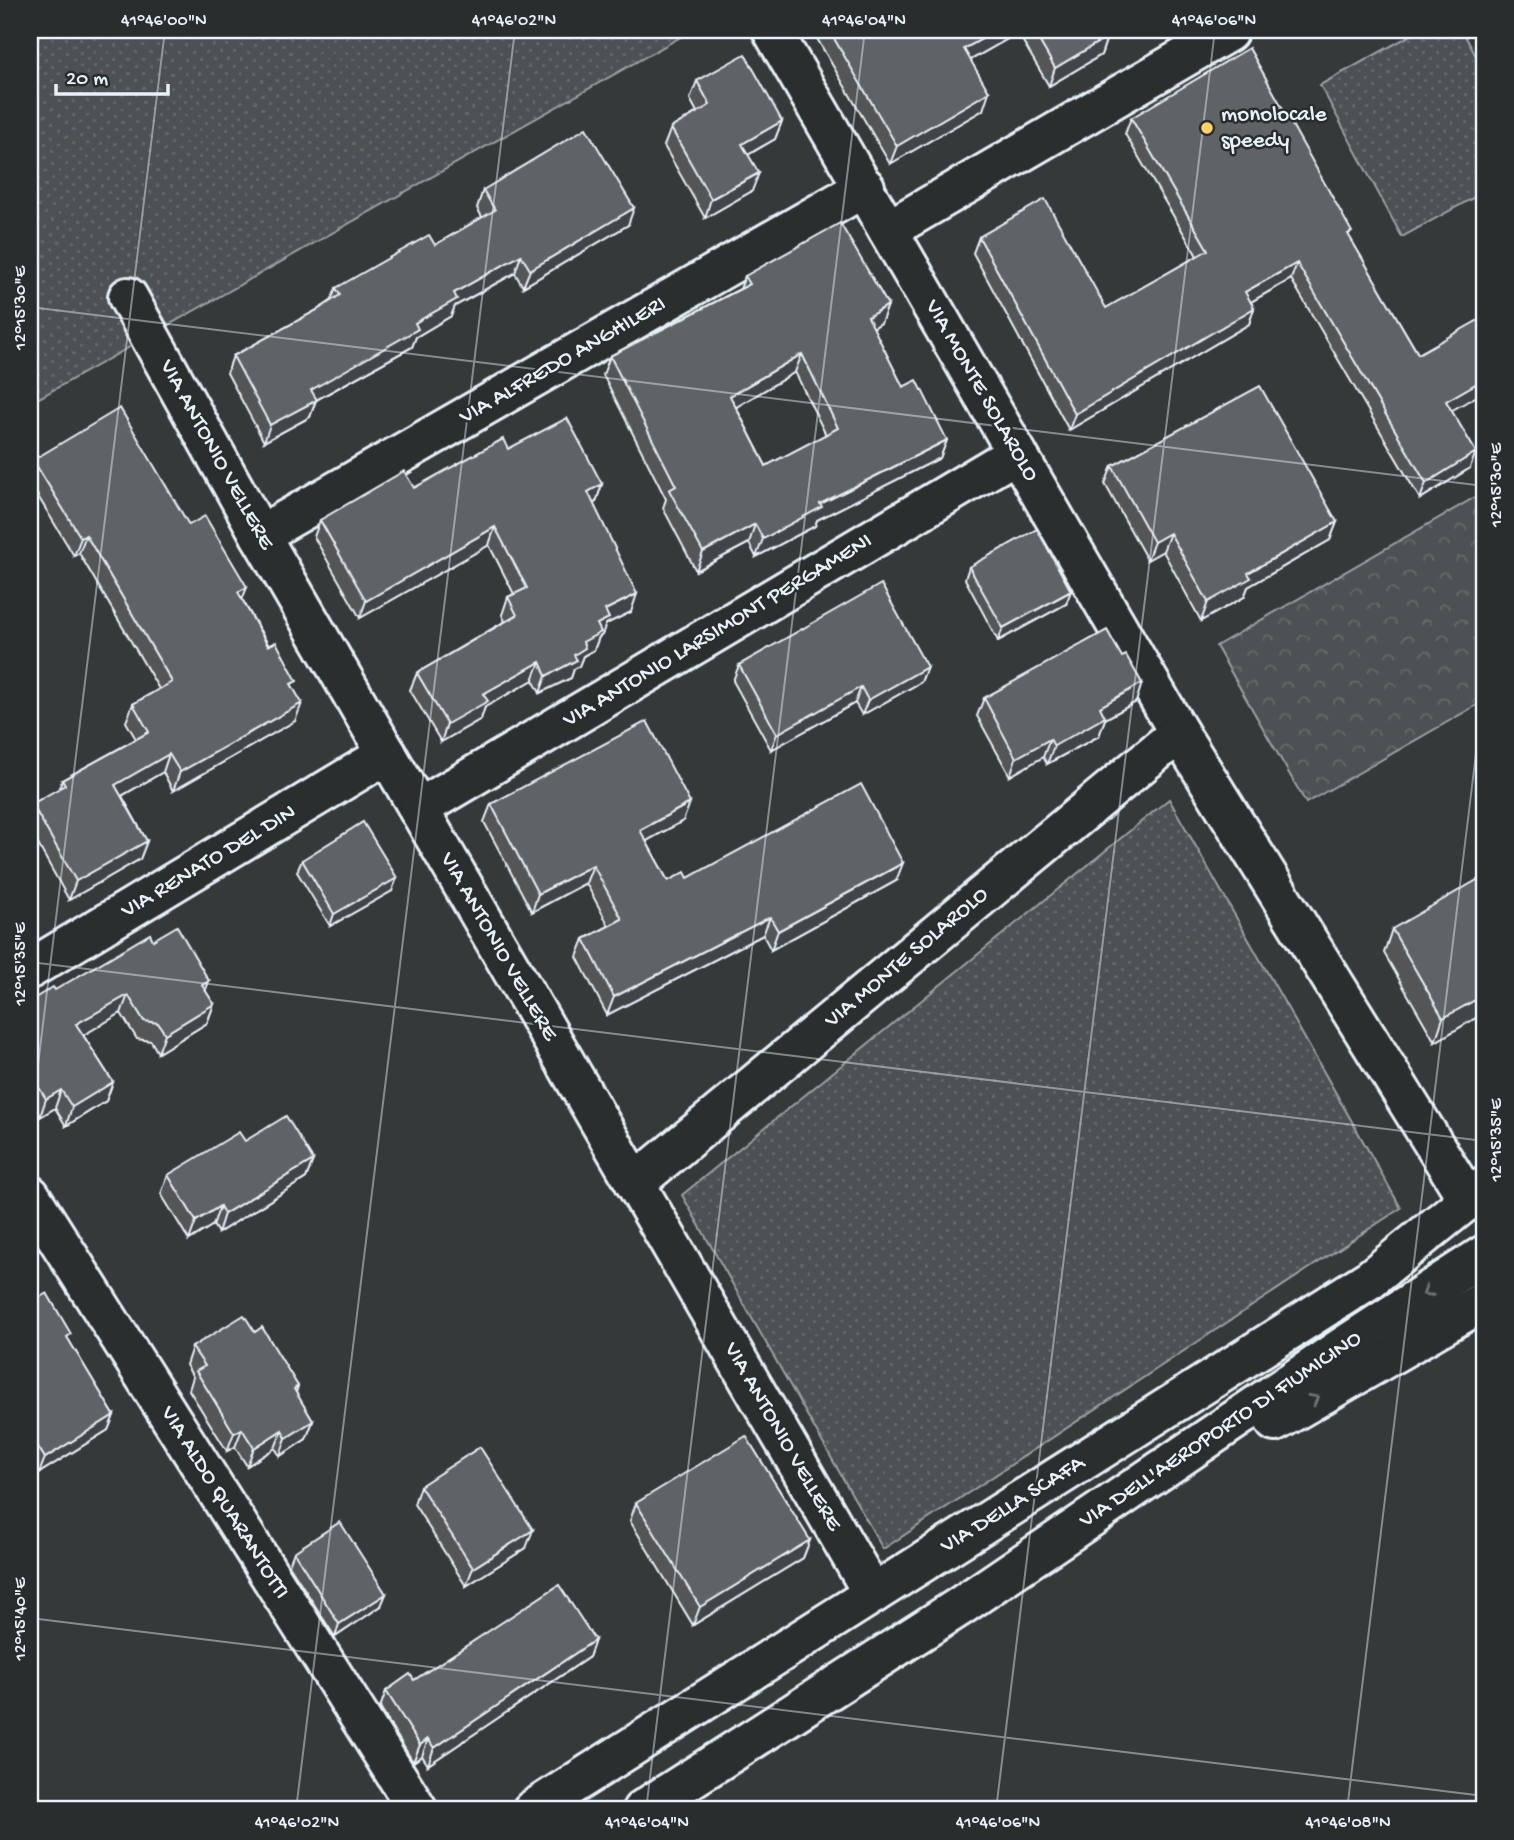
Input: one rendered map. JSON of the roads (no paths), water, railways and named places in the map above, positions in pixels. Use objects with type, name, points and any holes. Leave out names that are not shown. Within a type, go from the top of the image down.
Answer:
[{"type":"street","name":"VIA MONTE SOLAROLO","points":[[772,30],[1179,733],[1476,1194]]},
{"type":"street","points":[[888,230],[1228,32]]},
{"type":"street","name":"VIA ALFREDO ANGHILERI","points":[[260,536],[865,187]]},
{"type":"street","name":"VIA ANTONIO VELLERE","points":[[128,297],[260,536],[873,1594]]},
{"type":"street","name":"VIA ANTONIO LARSIMONT PERGAMENI","points":[[418,809],[1017,453]]},
{"type":"street","name":"VIA MONTE SOLAROLO","points":[[635,1183],[1179,733]]},
{"type":"street","name":"VIA RENATO DEL DIN","points":[[30,969],[387,754]]},
{"type":"street","name":"VIA DELLA SCAFA","points":[[532,1810],[1370,1279],[1476,1194]]},
{"type":"street","name":"VIA ALDO QUARANTOTTI","points":[[30,1195],[41,1237],[418,1810]]},
{"type":"street","name":"VIA DELL'AEROPORTO DI FIUMICINO","points":[[642,1810],[959,1607],[1344,1346],[1484,1255]]},
{"type":"street","name":"VIA DELL'AEROPORTO DI FIUMICINO","points":[[959,1607],[1484,1301]]},
{"type":"street","points":[[1361,1371],[1484,1332]]},
{"type":"place","name":"monolocale speedy","points":[[1207,128]]}]
